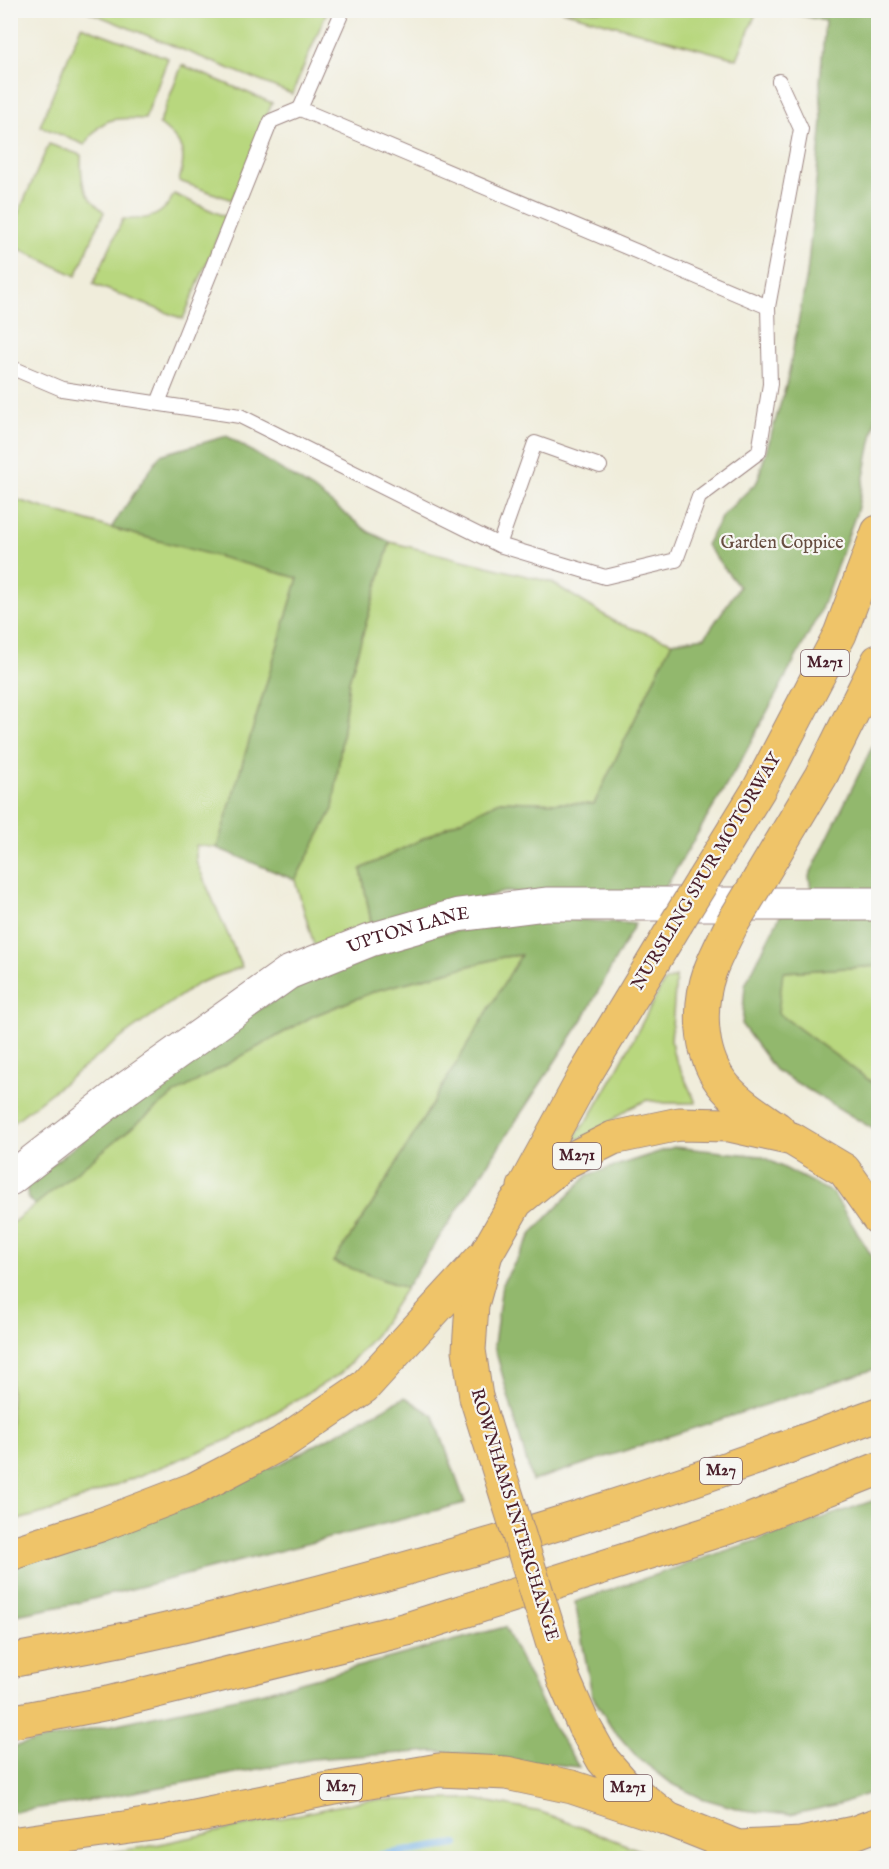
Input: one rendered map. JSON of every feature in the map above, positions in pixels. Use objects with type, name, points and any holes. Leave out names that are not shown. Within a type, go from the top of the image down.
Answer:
[{"type":"highway","name":"NURSLING SPUR MOTORWAY","points":[[516,1202],[585,1076],[759,789],[840,634],[879,532]]},
{"type":"highway","name":"M271","points":[[792,1139],[747,1108],[732,1095],[716,1075],[708,1055],[703,1025],[704,996],[710,972],[732,924],[821,776],[879,661]]},
{"type":"highway","name":"ROWNHAMS INTERCHANGE","points":[[879,1218],[844,1170],[792,1139],[729,1125],[679,1124],[613,1138],[565,1162],[516,1202],[486,1254],[472,1305],[469,1350],[476,1397],[564,1680],[584,1726],[603,1760],[624,1784],[668,1819],[749,1853],[854,1833],[879,1824]]},
{"type":"highway","points":[[844,1170],[879,1186]]},
{"type":"highway","points":[[10,1554],[100,1525],[194,1489],[282,1443],[364,1387],[486,1254]]},
{"type":"highway","name":"M27","points":[[10,1661],[165,1630],[362,1580],[480,1547],[763,1457],[879,1414]]},
{"type":"highway","points":[[10,1722],[108,1703],[407,1629],[745,1522],[879,1469]]},
{"type":"highway","name":"M27","points":[[10,1844],[159,1823],[318,1791],[439,1770],[506,1773],[572,1787],[668,1819]]},
{"type":"street","name":"UPTON LANE","points":[[10,1179],[137,1082],[288,973],[370,940],[458,915],[546,904],[879,904]]},
{"type":"lane","points":[[300,110],[344,10]]},
{"type":"lane","points":[[10,367],[62,389],[240,416],[499,545],[605,577],[676,560],[699,497],[759,452],[770,384],[768,307],[801,129],[779,81]]},
{"type":"lane","points":[[158,404],[271,121],[300,110],[768,307]]},
{"type":"lane","points":[[499,545],[535,443],[600,466]]},
{"type":"green space","points":[[327,10],[292,94],[87,11]]},
{"type":"green space","points":[[757,10],[737,59],[562,11]]},
{"type":"green space","name":"Garden Coppice","points":[[782,11],[878,11],[878,408],[857,511],[820,612],[742,759],[661,895],[504,892],[372,927],[361,869],[500,801],[594,804],[672,642],[705,637],[739,587],[706,545],[722,516],[757,482],[787,382],[807,275],[822,121],[820,82],[825,21]]},
{"type":"green space","points":[[81,26],[168,58],[145,119],[109,121],[97,129],[85,145],[40,126]]},
{"type":"green space","points":[[182,65],[272,103],[232,200],[179,181],[183,162],[181,148],[178,142],[159,124]]},
{"type":"green space","points":[[49,144],[81,155],[84,187],[91,199],[104,212],[76,276],[11,245],[11,230]]},
{"type":"green space","points":[[174,194],[226,217],[183,319],[93,284],[123,219],[153,216],[165,208]]},
{"type":"green space","points":[[227,436],[313,489],[369,532],[390,542],[349,681],[333,809],[295,880],[217,848],[298,578],[111,528],[160,455]]},
{"type":"green space","points":[[11,498],[111,528],[298,578],[217,848],[196,845],[196,861],[242,967],[199,983],[130,1031],[11,1124]]},
{"type":"green space","points":[[390,542],[551,582],[617,623],[672,642],[594,804],[500,801],[361,869],[372,927],[314,945],[295,880],[333,809],[349,681]]},
{"type":"green space","points":[[878,735],[878,894],[812,896],[809,876]]},
{"type":"green space","points":[[781,914],[878,914],[878,966],[783,972],[778,1013],[878,1087],[878,1132],[775,1070],[742,1025],[745,985]]},
{"type":"green space","points":[[531,919],[570,919],[635,924],[583,1019],[406,1288],[333,1262],[373,1203],[521,955],[503,957],[378,990],[313,1016],[174,1094],[35,1205],[28,1198],[26,1185],[221,1031],[325,971],[431,935]]},
{"type":"green space","points":[[522,955],[373,1203],[333,1262],[406,1288],[376,1334],[340,1374],[230,1439],[54,1510],[11,1522],[11,1224],[174,1094],[313,1016],[378,990],[503,957]]},
{"type":"green space","points":[[878,966],[878,1087],[778,1013],[782,972]]},
{"type":"green space","points":[[676,977],[671,1040],[673,1053],[696,1103],[665,1103],[647,1100],[630,1108],[589,1136],[572,1140],[591,1115],[664,982]]},
{"type":"green space","points":[[674,1147],[761,1156],[833,1193],[873,1258],[878,1275],[878,1368],[532,1481],[494,1345],[502,1284],[533,1232],[588,1175]]},
{"type":"green space","points":[[405,1397],[434,1416],[465,1503],[73,1604],[11,1616],[10,1559],[278,1465]]},
{"type":"green space","points":[[878,1499],[878,1790],[839,1804],[790,1815],[743,1810],[701,1798],[671,1783],[638,1758],[611,1727],[592,1695],[575,1602]]},
{"type":"green space","points":[[505,1627],[554,1728],[579,1767],[434,1751],[312,1759],[69,1804],[11,1812],[10,1747],[260,1693]]},
{"type":"green space","points":[[473,1799],[541,1812],[660,1858],[70,1858],[146,1847],[366,1800]]},
{"type":"waterway","points":[[364,1858],[456,1844]]}]
